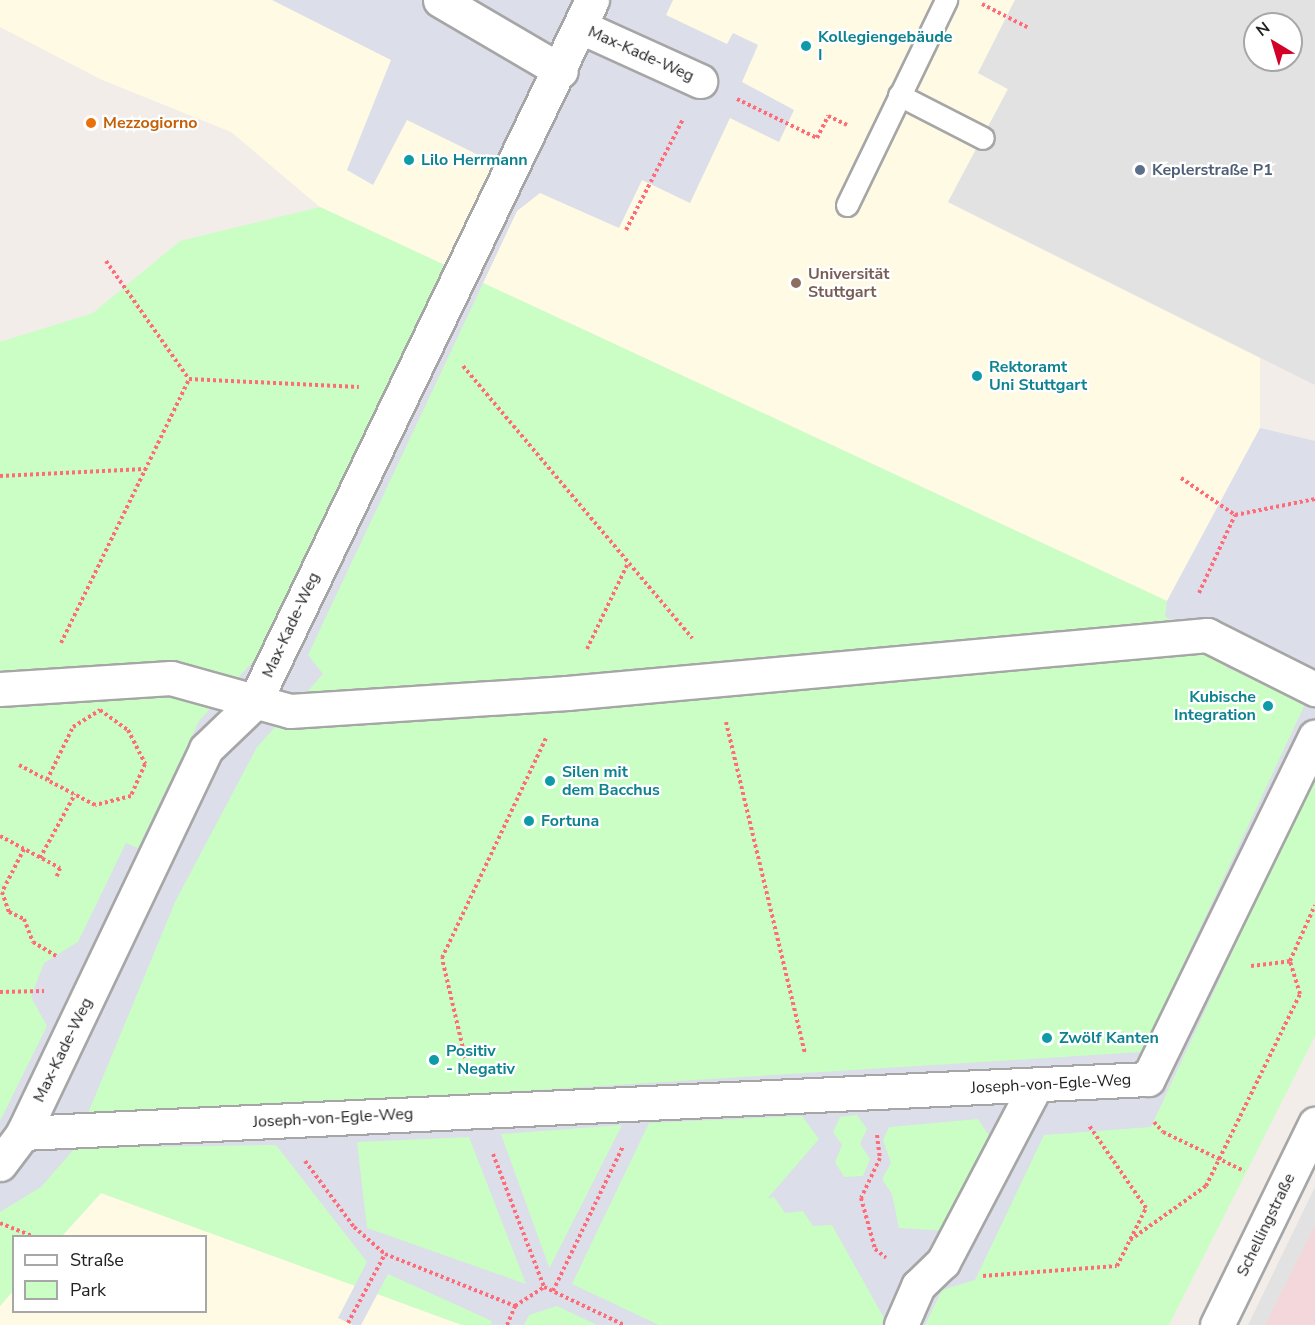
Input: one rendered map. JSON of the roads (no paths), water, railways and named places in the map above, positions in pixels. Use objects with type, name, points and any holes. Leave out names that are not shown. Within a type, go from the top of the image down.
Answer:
[{"type":"street","points":[[440,0],[561,71]]},
{"type":"street","name":"Max-Kade-Weg","points":[[0,1164],[23,1132],[206,749],[254,703],[402,389],[432,333],[587,14],[700,81]]},
{"type":"street","points":[[0,689],[171,678],[254,703],[290,711],[567,693],[1207,635],[1315,689]]},
{"type":"street","name":"Joseph-von-Egle-Weg","points":[[23,1132],[1148,1079],[1315,736]]},
{"type":"street","points":[[901,1325],[918,1286],[943,1262],[1036,1085]]},
{"type":"street","name":"Schellingstraße","points":[[1217,1325],[1315,1124]]},
{"type":"lane","points":[[847,205],[946,0]]},
{"type":"lane","points":[[899,95],[983,138]]},
{"type":"place","name":"Kollegiengebäude I","points":[[806,46]]},
{"type":"place","name":"Mezzogiorno","points":[[91,123]]},
{"type":"place","name":"Lilo Herrmann","points":[[409,160]]},
{"type":"place","name":"Keplerstraße P1","points":[[1140,170]]},
{"type":"place","name":"Universität Stuttgart","points":[[796,283]]},
{"type":"place","name":"Rektoramt Uni Stuttgart","points":[[977,376]]},
{"type":"place","name":"Kubische Integration","points":[[1268,706]]},
{"type":"place","name":"Silen mit dem Bacchus","points":[[550,781]]},
{"type":"place","name":"Fortuna","points":[[529,821]]},
{"type":"place","name":"Zwölf Kanten","points":[[1047,1038]]},
{"type":"place","name":"Positiv - Negativ","points":[[434,1060]]}]
